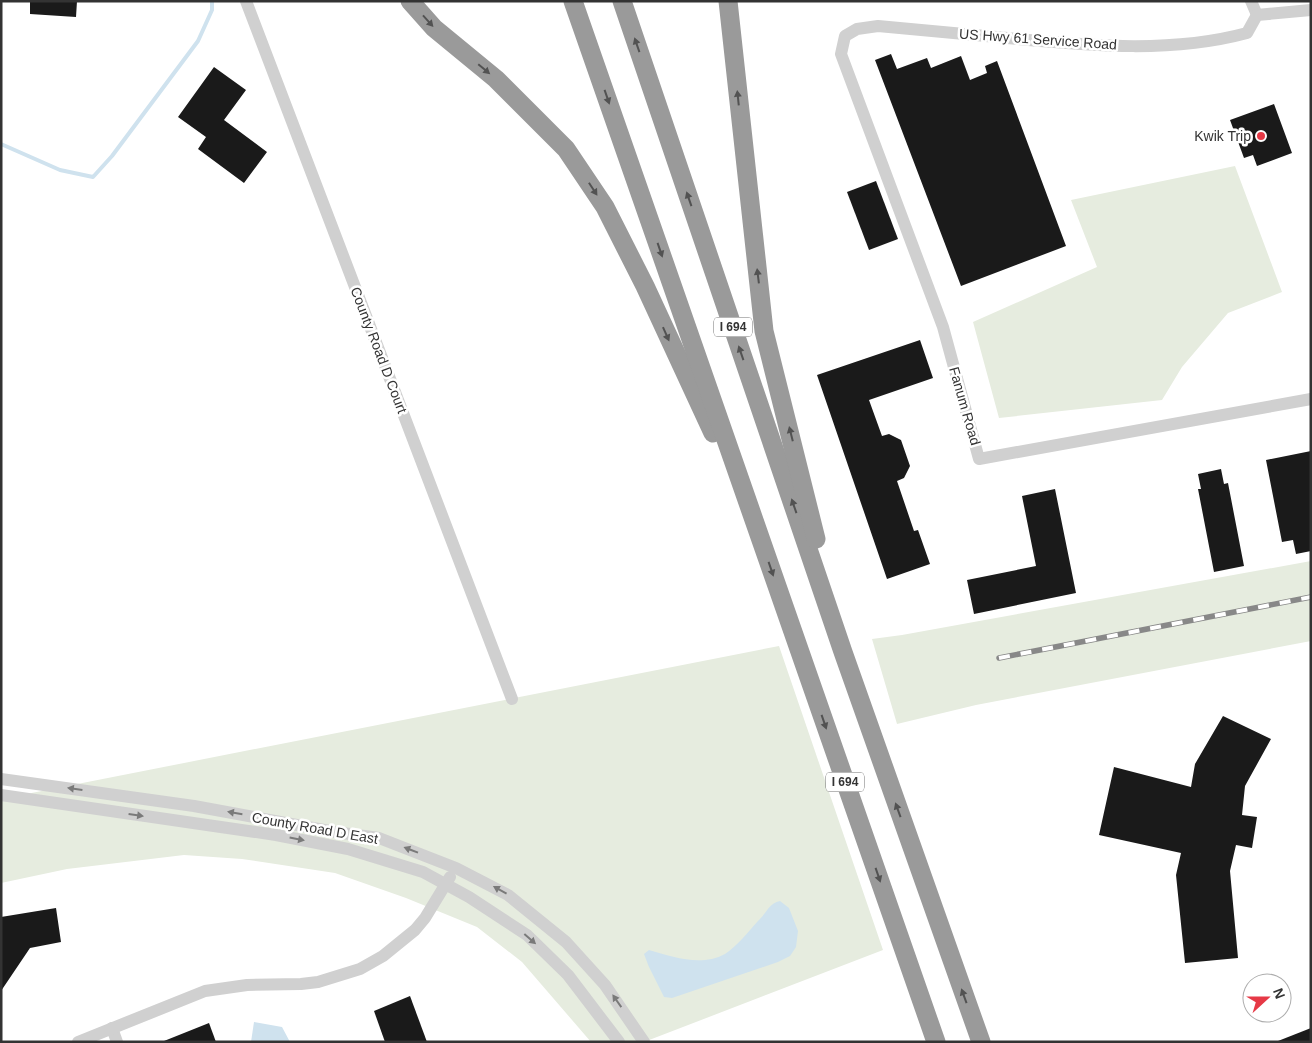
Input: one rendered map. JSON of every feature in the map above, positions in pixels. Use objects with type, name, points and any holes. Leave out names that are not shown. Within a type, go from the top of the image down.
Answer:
[{"type":"highway","points":[[410,1],[434,28],[496,79],[566,149],[605,207],[645,286],[755,522]]},
{"type":"highway","name":"I 694","points":[[574,1],[936,1042]]},
{"type":"highway","name":"I 694","points":[[622,1],[843,652],[980,1042]]},
{"type":"highway","points":[[743,1],[728,10],[764,331],[843,652]]},
{"type":"street","name":"County Road D Court","points":[[246,1],[512,698]]},
{"type":"street","points":[[1251,1],[1257,15],[1311,10]]},
{"type":"street","name":"US Hwy 61 Service Road","points":[[845,36],[857,29],[878,26],[1095,46],[1174,45],[1223,40],[1248,34],[1257,15]]},
{"type":"street","name":"Fanum Road","points":[[845,36],[841,54],[943,327],[979,459],[1311,398]]},
{"type":"street","name":"County Road D East","points":[[1,779],[194,806],[335,832],[379,838],[456,868],[508,895],[566,942],[605,985],[644,1042]]},
{"type":"street","name":"County Road D East","points":[[1,795],[276,835],[348,849],[422,872],[470,897],[527,935],[568,974],[619,1042]]},
{"type":"street","points":[[78,1042],[205,991],[247,985],[310,983],[360,969],[383,956],[415,930],[425,918],[456,868]]},
{"type":"street","points":[[112,1028],[117,1042]]},
{"type":"shaded area","points":[[1235,166],[1282,292],[1228,313],[1182,367],[1162,400],[999,418],[973,322],[1097,267],[1071,200]]},
{"type":"shaded area","points":[[1311,561],[1311,641],[976,705],[897,724],[872,639],[902,635]]},
{"type":"shaded area","points":[[779,646],[883,950],[644,1042],[591,1042],[522,962],[477,927],[406,898],[335,873],[242,859],[184,855],[67,869],[1,883],[1,799]]},
{"type":"water","points":[[780,901],[789,908],[798,931],[796,947],[790,956],[778,962],[672,998],[664,997],[644,954],[649,950],[687,960],[716,958],[734,947],[770,907]]},
{"type":"water","points":[[254,1022],[282,1027],[290,1042],[251,1042]]},
{"type":"building","points":[[30,1],[77,1],[76,17],[30,14]]},
{"type":"building","points":[[891,54],[897,69],[927,58],[931,68],[961,56],[970,80],[987,73],[985,66],[997,61],[1066,246],[961,286],[875,60]]},
{"type":"building","points":[[214,67],[246,90],[224,120],[267,152],[244,183],[198,149],[206,137],[178,117]]},
{"type":"building","name":"Kwik Trip","points":[[1274,104],[1292,153],[1257,166],[1253,155],[1244,158],[1230,120]]},
{"type":"building","points":[[876,181],[898,239],[869,250],[847,192]]},
{"type":"building","points":[[920,340],[933,378],[869,400],[882,436],[889,434],[901,440],[910,466],[904,478],[897,481],[914,531],[918,530],[930,564],[887,579],[817,375]]},
{"type":"building","points":[[1311,451],[1311,551],[1296,554],[1293,540],[1282,542],[1266,460]]},
{"type":"building","points":[[1221,469],[1224,484],[1228,483],[1244,566],[1214,572],[1198,489],[1201,489],[1198,474]]},
{"type":"building","points":[[1055,489],[1076,593],[974,614],[967,580],[1036,566],[1022,496]]},
{"type":"building","points":[[1223,716],[1271,739],[1245,786],[1242,815],[1257,817],[1252,848],[1236,845],[1230,871],[1238,958],[1185,963],[1176,875],[1181,853],[1099,835],[1114,767],[1191,787],[1195,764]]},
{"type":"building","points":[[56,908],[61,942],[30,948],[1,991],[1,917]]},
{"type":"building","points":[[410,996],[427,1042],[385,1042],[374,1011]]},
{"type":"building","points":[[209,1023],[216,1042],[164,1042],[164,1041]]},
{"type":"building","points":[[1311,1028],[1311,1042],[1278,1042],[1278,1041]]},
{"type":"waterway","points":[[1,144],[60,170],[93,177],[112,156],[198,41],[212,10],[212,1]]},
{"type":"railway","points":[[999,658],[1311,597]]},
{"type":"place","name":"Kwik Trip","points":[[1261,136]]}]
